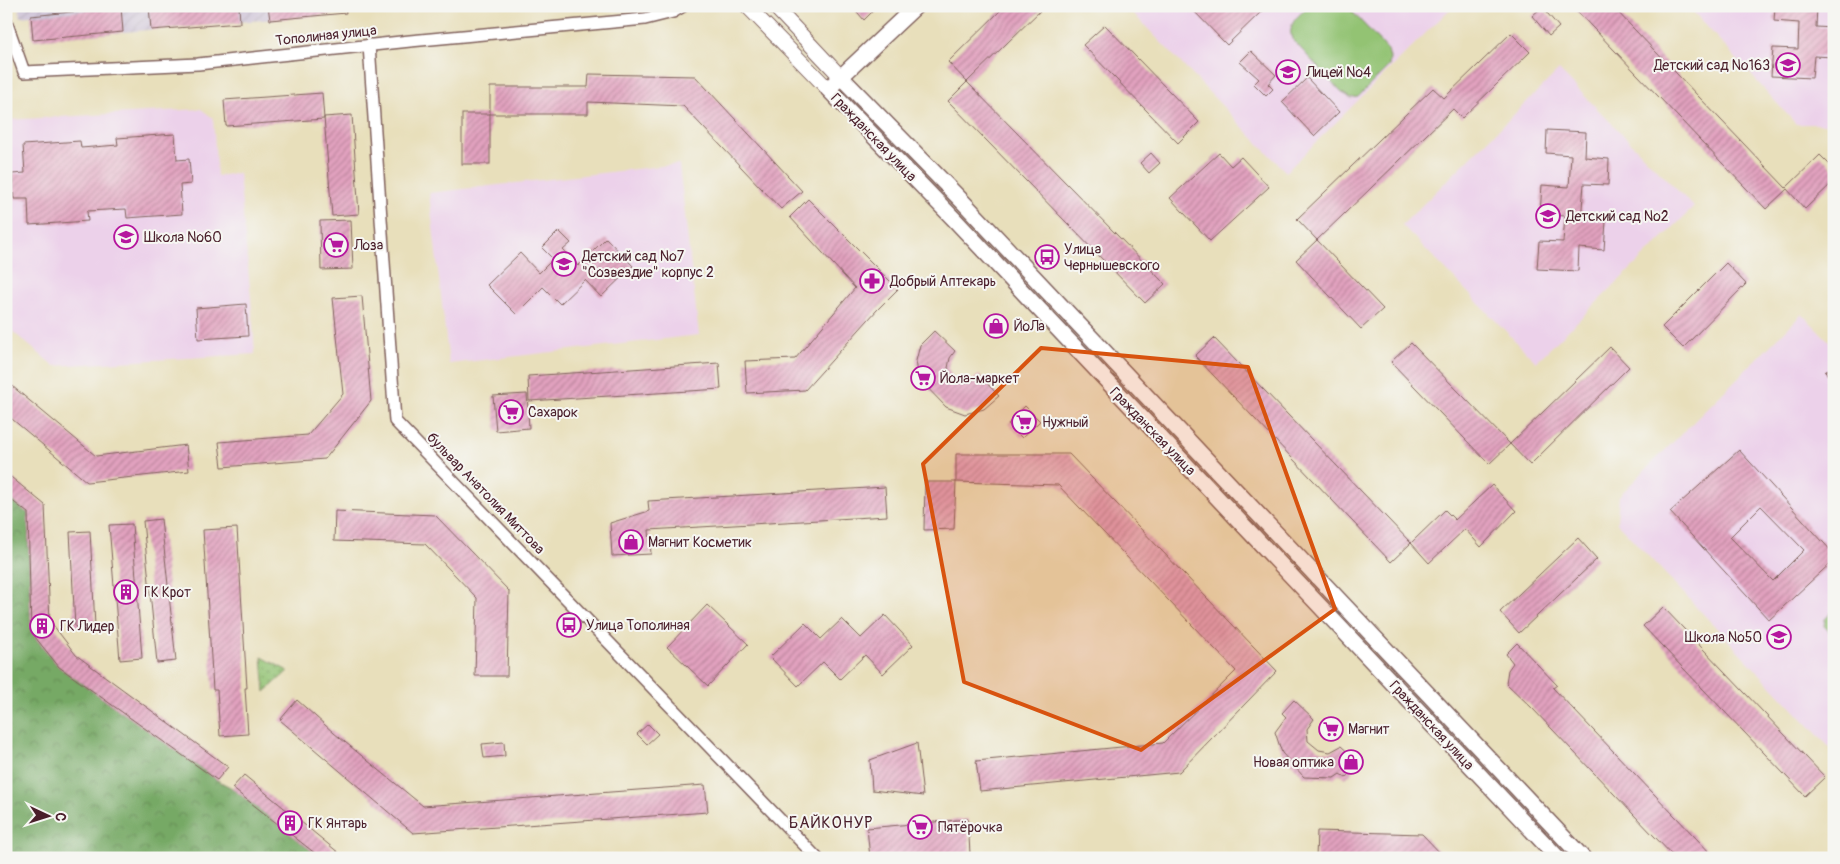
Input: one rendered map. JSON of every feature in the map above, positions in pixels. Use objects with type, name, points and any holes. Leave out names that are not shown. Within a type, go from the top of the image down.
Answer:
[{"type":"main road","points":[[828,89],[916,6]]},
{"type":"main road","name":"Гражданская улица","points":[[841,77],[963,202],[1582,858]]},
{"type":"main road","name":"Гражданская улица","points":[[828,89],[953,218],[1117,394],[1558,858]]},
{"type":"main road","points":[[1117,394],[1130,380]]},
{"type":"street","name":"Тополиная улица","points":[[6,21],[24,72],[198,64],[369,45],[645,19],[673,12],[683,6]]},
{"type":"street","name":"Гражданская улица","points":[[747,6],[828,89]]},
{"type":"street","name":"Гражданская улица","points":[[774,6],[841,77]]},
{"type":"street","name":"бульвар Анатолия Миттова","points":[[369,45],[395,421],[817,858]]},
{"type":"highlighted area","points":[[1041,348],[1248,367],[1335,609],[1141,750],[964,682],[923,464]]},
{"type":"shaded area","points":[[19,6],[388,6],[389,9],[33,40],[31,16],[20,17]]},
{"type":"shaded area","name":"Лицей №4","points":[[1126,6],[1453,6],[1286,172]]},
{"type":"shaded area","name":"Детский сад №163","points":[[1688,6],[1834,6],[1834,124],[1796,124]]},
{"type":"shaded area","name":"Детский сад №2","points":[[1559,70],[1694,207],[1536,362],[1402,225]]},
{"type":"shaded area","name":"Школа №60","points":[[201,109],[213,118],[217,176],[239,173],[255,354],[54,366],[6,326],[6,120]]},
{"type":"shaded area","name":"Детский сад №7 \"Созвездие\" корпус 2","points":[[679,164],[699,335],[449,364],[429,193]]},
{"type":"shaded area","name":"Школа №50","points":[[1802,314],[1834,346],[1834,752],[1617,523],[1619,496]]},
{"type":"green space","points":[[1308,6],[1347,6],[1388,50],[1389,66],[1358,97],[1350,98],[1341,92],[1292,39],[1292,24]]},
{"type":"green space","points":[[6,496],[28,513],[31,632],[59,667],[217,780],[232,788],[321,858],[6,858]]},
{"type":"green space","points":[[1834,610],[1834,636],[1824,626],[1825,619]]},
{"type":"green space","points":[[262,657],[288,671],[265,692]]},
{"type":"building","points":[[149,6],[239,6],[240,23],[151,30]]},
{"type":"building","points":[[268,6],[345,6],[346,13],[270,20]]},
{"type":"building","points":[[852,6],[878,6],[864,20]]},
{"type":"building","points":[[1005,6],[1045,6],[967,82],[948,62]]},
{"type":"building","points":[[1189,6],[1223,6],[1229,12],[1234,6],[1267,6],[1227,45]]},
{"type":"building","points":[[1572,6],[1612,6],[1786,188],[1820,155],[1834,169],[1834,181],[1805,209],[1787,189],[1766,209]]},
{"type":"building","points":[[1775,6],[1817,6],[1816,27],[1834,28],[1834,57],[1814,56],[1812,78],[1771,76],[1773,48],[1798,49],[1799,23],[1774,21]]},
{"type":"building","points":[[121,7],[123,32],[33,40],[31,16]]},
{"type":"building","points":[[1542,7],[1559,27],[1549,36],[1532,16]]},
{"type":"building","points":[[1105,25],[1199,122],[1178,143],[1083,45]]},
{"type":"building","points":[[1511,33],[1530,52],[1462,118],[1453,109],[1317,240],[1297,219],[1433,88],[1444,98]]},
{"type":"building","points":[[1251,51],[1276,75],[1268,84],[1273,89],[1266,96],[1254,84],[1259,79],[1240,62]]},
{"type":"building","points":[[589,74],[695,76],[802,191],[781,209],[683,106],[588,102],[588,114],[490,114],[490,87],[588,87]]},
{"type":"building","points":[[1307,78],[1339,112],[1314,136],[1282,102]]},
{"type":"building","points":[[967,82],[1165,284],[1145,303],[948,101]]},
{"type":"building","points":[[322,93],[324,119],[226,126],[224,100]]},
{"type":"building","points":[[462,114],[490,114],[490,164],[462,164]]},
{"type":"building","points":[[352,115],[359,214],[332,216],[324,117]]},
{"type":"building","points":[[1547,130],[1586,132],[1585,157],[1609,159],[1608,185],[1584,184],[1581,220],[1606,221],[1604,250],[1579,248],[1578,271],[1537,269],[1539,241],[1563,242],[1565,216],[1540,214],[1542,185],[1569,187],[1571,155],[1546,153]]},
{"type":"building","points":[[175,134],[177,160],[189,159],[191,184],[180,185],[182,214],[127,218],[126,209],[87,211],[88,221],[29,225],[28,199],[14,199],[12,174],[25,173],[23,145],[80,141],[81,148],[118,145],[117,138]]},
{"type":"building","points":[[1151,153],[1160,163],[1149,173],[1140,163]]},
{"type":"building","points":[[1219,153],[1231,166],[1241,157],[1269,187],[1210,241],[1170,198]]},
{"type":"building","points":[[808,199],[898,289],[805,390],[747,393],[745,361],[795,359],[855,288],[790,217]]},
{"type":"building","name":"Лоза","points":[[351,220],[353,269],[321,270],[320,221]]},
{"type":"building","points":[[559,231],[571,243],[563,250],[578,266],[606,238],[633,266],[601,297],[585,280],[560,304],[543,287],[516,314],[487,285],[520,253],[539,273],[553,259],[542,248]]},
{"type":"building","points":[[1317,240],[1383,309],[1361,329],[1296,260]]},
{"type":"building","points":[[1726,263],[1746,284],[1683,348],[1662,327]]},
{"type":"building","points":[[362,296],[371,401],[325,459],[222,467],[219,442],[308,435],[343,394],[333,298]]},
{"type":"building","points":[[246,304],[248,336],[198,339],[196,308]]},
{"type":"building","points":[[934,331],[955,351],[950,358],[948,368],[953,378],[961,382],[970,382],[979,375],[999,396],[984,409],[965,414],[946,407],[919,379],[916,361],[920,345]]},
{"type":"building","points":[[1214,338],[1411,543],[1391,562],[1195,356]]},
{"type":"building","points":[[1411,343],[1510,444],[1489,464],[1391,362]]},
{"type":"building","points":[[1610,347],[1629,367],[1530,465],[1510,444]]},
{"type":"building","points":[[719,363],[721,389],[529,401],[528,376]]},
{"type":"building","points":[[1834,365],[1834,382],[1825,372]]},
{"type":"building","points":[[6,381],[96,456],[186,445],[189,471],[87,482],[6,414]]},
{"type":"building","name":"Сахарок","points":[[527,394],[529,428],[496,431],[493,396]]},
{"type":"building","name":"Нужный","points":[[1025,406],[1040,421],[1022,438],[1008,424]]},
{"type":"building","points":[[1739,450],[1834,554],[1834,560],[1769,620],[1670,512]],"holes":[[[1761,506],[1804,550],[1773,581],[1730,537]]]},
{"type":"building","points":[[956,454],[1069,454],[1277,671],[1179,772],[980,791],[976,761],[1163,743],[1236,671],[1058,485],[956,482]]},
{"type":"building","name":"ГК Лидер","points":[[6,473],[45,505],[50,621],[76,655],[228,767],[217,780],[59,667],[31,632],[28,513],[6,496]]},
{"type":"building","points":[[925,482],[956,482],[954,529],[924,530]]},
{"type":"building","points":[[1492,485],[1516,511],[1481,547],[1465,529],[1429,563],[1411,543],[1445,510],[1455,520]]},
{"type":"building","points":[[885,487],[887,516],[649,530],[651,554],[612,556],[610,523],[649,511],[648,501]]},
{"type":"building","points":[[335,511],[435,515],[509,591],[507,676],[475,676],[477,598],[425,544],[334,541]]},
{"type":"building","points":[[161,519],[176,661],[157,663],[143,521]]},
{"type":"building","name":"ГК Крот","points":[[132,524],[142,658],[120,660],[109,525]]},
{"type":"building","points":[[237,528],[248,734],[220,736],[217,690],[213,690],[203,530]]},
{"type":"building","points":[[90,531],[95,626],[75,627],[70,532]]},
{"type":"building","points":[[1578,538],[1597,559],[1519,633],[1500,612]]},
{"type":"building","points":[[707,605],[748,644],[708,686],[667,647]]},
{"type":"building","points":[[1663,607],[1825,777],[1805,796],[1643,626]]},
{"type":"building","points":[[885,615],[913,645],[883,674],[865,655],[840,679],[823,662],[798,686],[770,657],[805,623],[821,639],[842,619],[861,638]]},
{"type":"building","points":[[1517,643],[1557,685],[1553,688],[1715,858],[1675,858],[1506,683],[1508,670],[1513,663],[1506,654]]},
{"type":"building","points":[[297,700],[423,806],[705,785],[708,812],[413,833],[280,720]]},
{"type":"building","points":[[1294,700],[1314,719],[1307,729],[1308,741],[1319,750],[1330,752],[1341,746],[1361,764],[1346,778],[1340,774],[1334,778],[1304,777],[1282,753],[1275,732],[1286,717],[1282,713]]},
{"type":"building","points":[[648,724],[658,734],[647,744],[637,734]]},
{"type":"building","points":[[504,742],[505,756],[484,758],[482,744]]},
{"type":"building","points":[[917,743],[923,796],[872,790],[870,760]]},
{"type":"building","name":"ГК Янтарь","points":[[244,775],[345,858],[321,858],[232,788]]},
{"type":"building","points":[[968,819],[970,854],[918,858],[870,858],[867,828]]},
{"type":"building","points":[[1317,831],[1422,834],[1445,858],[1316,858]]},
{"type":"place","name":"Детский сад №163","points":[[1788,65]]},
{"type":"place","name":"Лицей №4","points":[[1288,72]]},
{"type":"place","name":"Детский сад №2","points":[[1548,216]]},
{"type":"place","name":"Школа №60","points":[[126,237]]},
{"type":"place","name":"Лоза","points":[[336,245]]},
{"type":"place","name":"Улица Чернышевского","points":[[1047,257]]},
{"type":"place","name":"Детский сад №7 \"Созвездие\" корпус 2","points":[[564,264]]},
{"type":"place","name":"Добрый Аптекарь","points":[[872,281]]},
{"type":"place","name":"ЙоЛа","points":[[996,326]]},
{"type":"place","name":"Йола-маркет","points":[[923,378]]},
{"type":"place","name":"Сахарок","points":[[511,412]]},
{"type":"place","name":"Нужный","points":[[1024,422]]},
{"type":"place","name":"Магнит Косметик","points":[[631,542]]},
{"type":"place","name":"ГК Крот","points":[[126,592]]},
{"type":"place","name":"Улица Тополиная","points":[[569,625]]},
{"type":"place","name":"ГК Лидер","points":[[42,626]]},
{"type":"place","name":"Школа №50","points":[[1779,637]]},
{"type":"place","name":"Магнит","points":[[1331,729]]},
{"type":"place","name":"Новая оптика","points":[[1351,762]]},
{"type":"place","name":"ГК Янтарь","points":[[290,823]]},
{"type":"place","name":"Пятёрочка","points":[[920,827]]},
{"type":"district","name":"БАЙКОНУР","points":[[831,822]]}]
